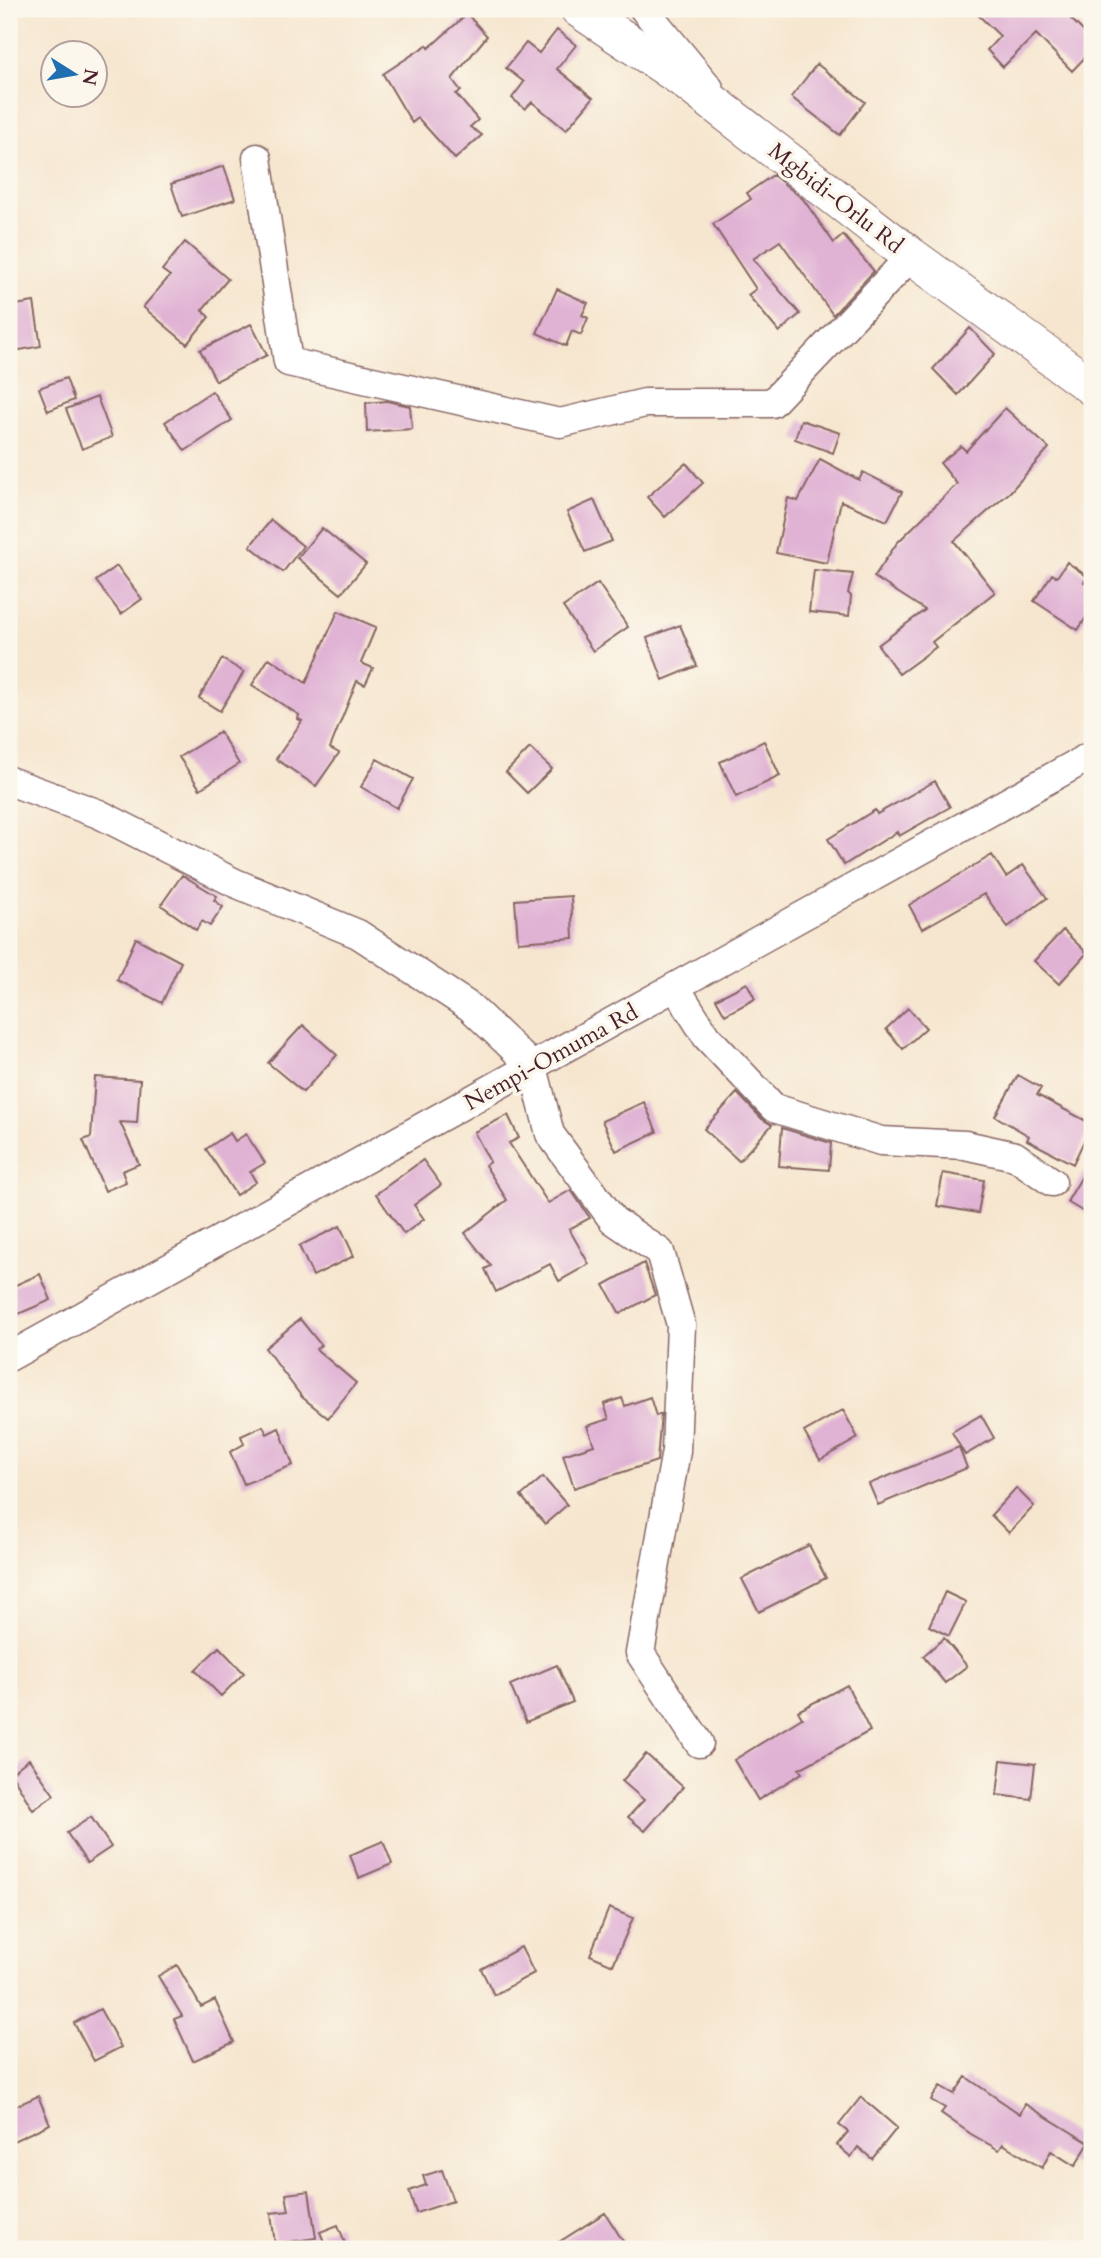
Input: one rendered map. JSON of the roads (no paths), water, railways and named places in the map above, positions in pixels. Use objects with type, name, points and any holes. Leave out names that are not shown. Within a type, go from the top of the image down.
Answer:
[{"type":"main road","name":"Mgbidi-Orlu Rd","points":[[579,9],[734,118],[911,256],[1092,387]]},
{"type":"street","points":[[645,9],[734,118]]},
{"type":"street","points":[[257,158],[288,362],[560,423],[645,403],[772,403],[911,256]]},
{"type":"street","name":"Nempi-Omuma Rd","points":[[9,1357],[1092,755]]},
{"type":"street","points":[[9,780],[99,814],[235,883],[358,934],[470,1007],[533,1067],[550,1134],[612,1220],[660,1252],[681,1325],[676,1451],[640,1653],[699,1742]]},
{"type":"street","points":[[676,988],[707,1037],[774,1108],[881,1141],[965,1145],[1014,1156],[1052,1182]]}]
